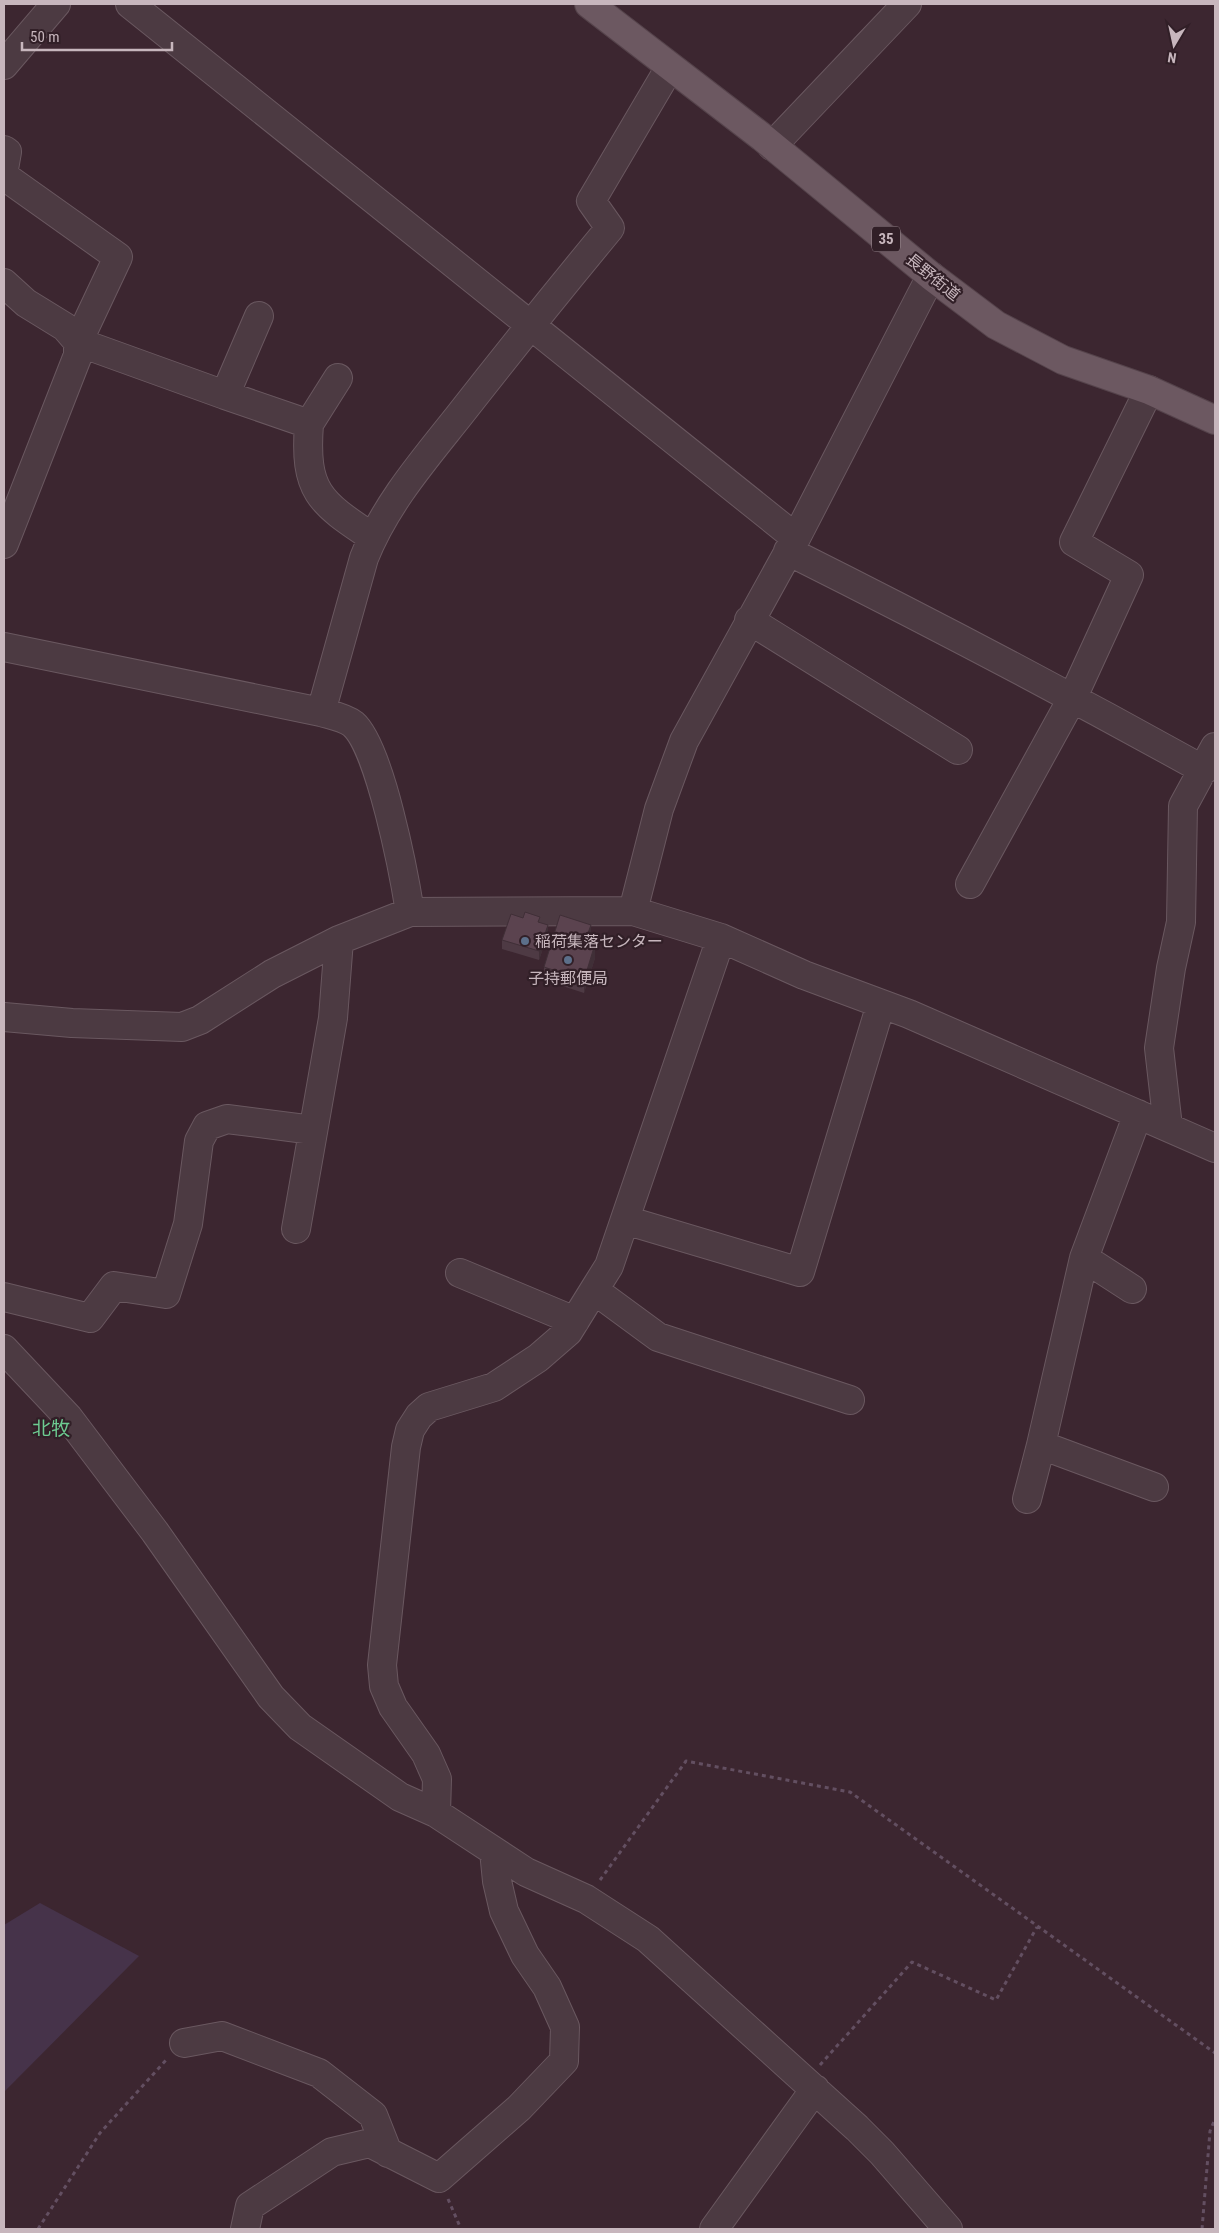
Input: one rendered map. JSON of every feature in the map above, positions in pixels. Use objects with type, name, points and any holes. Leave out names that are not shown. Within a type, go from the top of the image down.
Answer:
[{"type":"main road","name":"長野街道","points":[[589,4],[767,142],[931,276],[996,325],[1026,343],[1063,360],[1149,390],[1215,420]]},
{"type":"street","points":[[4,65],[56,4]]},
{"type":"street","points":[[130,4],[529,325],[792,544],[1073,697],[1209,758],[1183,806],[1181,922],[1171,968],[1159,1048],[1168,1127]]},
{"type":"street","points":[[767,142],[809,97],[876,19],[906,4]]},
{"type":"street","points":[[321,712],[364,558],[372,537],[402,488],[529,325],[610,228],[591,202],[670,66]]},
{"type":"street","points":[[4,150],[7,152],[4,170]]},
{"type":"street","points":[[4,176],[118,257],[78,342],[78,355],[4,544]]},
{"type":"street","points":[[633,911],[659,809],[684,741],[792,544],[931,276]]},
{"type":"street","points":[[4,283],[26,302],[65,327],[78,342],[309,424]]},
{"type":"street","points":[[225,395],[259,316]]},
{"type":"street","points":[[338,378],[309,424],[307,451],[312,481],[325,502],[345,519],[372,537]]},
{"type":"street","points":[[970,884],[1073,697],[1129,575],[1074,542],[1149,390]]},
{"type":"street","points":[[749,620],[958,750]]},
{"type":"street","points":[[4,647],[321,712],[339,717],[352,724],[361,735],[371,754],[395,836],[410,912]]},
{"type":"street","points":[[4,1017],[182,1027],[200,1020],[272,974],[338,940],[410,912],[633,911],[721,938],[804,974],[881,1004],[1215,1148]]},
{"type":"street","points":[[436,1813],[436,1779],[426,1754],[393,1707],[384,1686],[382,1665],[406,1446],[410,1430],[419,1416],[429,1407],[494,1387],[538,1358],[568,1332],[575,1321],[609,1266],[721,938]]},
{"type":"street","points":[[296,1229],[333,1018],[338,940]]},
{"type":"street","points":[[624,1220],[800,1272],[881,1004]]},
{"type":"street","points":[[1027,1499],[1084,1258],[1138,1114]]},
{"type":"street","points":[[4,1297],[90,1318],[114,1286],[166,1294],[188,1224],[199,1141],[207,1126],[227,1119],[313,1130]]},
{"type":"street","points":[[1084,1258],[1132,1289]]},
{"type":"street","points":[[460,1273],[575,1321]]},
{"type":"street","points":[[594,1290],[658,1337],[850,1400]]},
{"type":"street","points":[[4,1349],[68,1417],[155,1532],[271,1697],[300,1727],[400,1797],[436,1813],[526,1872],[586,1899],[648,1939],[810,2085],[882,2153],[948,2229]]},
{"type":"street","points":[[1041,1445],[1154,1487]]},
{"type":"street","points":[[245,2229],[250,2206],[332,2152],[370,2143],[439,2178],[519,2108],[564,2061],[565,2027],[547,1987],[525,1955],[504,1911],[497,1882],[494,1851]]},
{"type":"street","points":[[184,2043],[222,2036],[319,2073],[373,2115],[388,2153]]},
{"type":"street","points":[[714,2229],[810,2085]]},
{"type":"path","points":[[586,1899],[686,1761],[850,1792],[1215,2052]]},
{"type":"path","points":[[810,2085],[912,1962],[996,2000],[1037,1927]]},
{"type":"path","points":[[38,2229],[100,2133],[160,2066],[184,2043]]},
{"type":"path","points":[[1202,2229],[1210,2131],[1215,2120]]},
{"type":"path","points":[[439,2178],[461,2229]]},
{"type":"shaded area","points":[[40,1903],[139,1956],[4,2092],[4,1925]]},
{"type":"building","name":"稲荷集落センター","points":[[525,912],[540,917],[538,922],[548,925],[539,951],[502,940],[511,914],[523,918]]},
{"type":"building","points":[[560,915],[591,925],[585,941],[595,944],[584,980],[544,967]]},
{"type":"place","name":"稲荷集落センター","points":[[525,941]]},
{"type":"place","name":"子持郵便局","points":[[568,960]]},
{"type":"district","name":"北牧","points":[[51,1428]]}]
